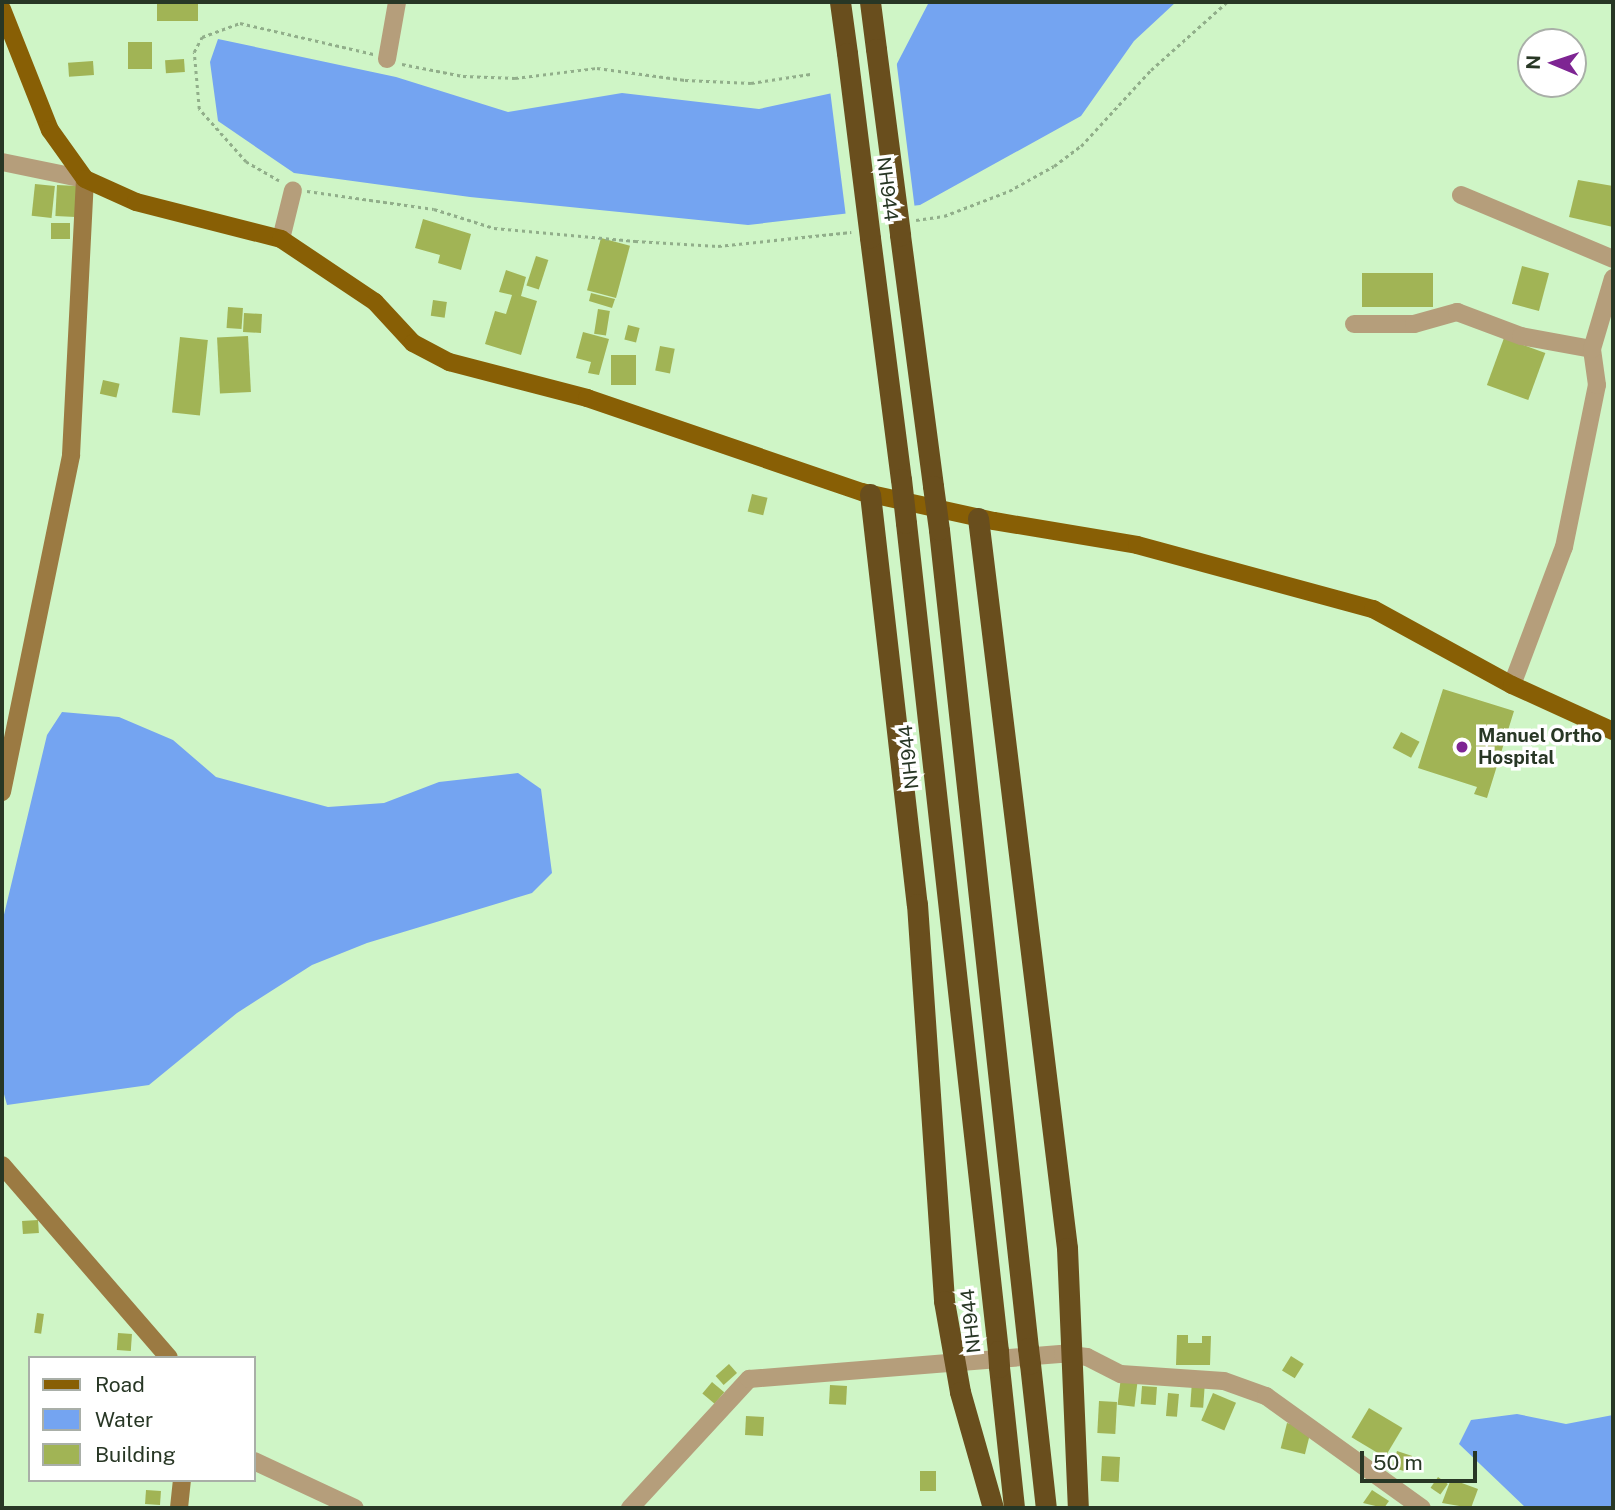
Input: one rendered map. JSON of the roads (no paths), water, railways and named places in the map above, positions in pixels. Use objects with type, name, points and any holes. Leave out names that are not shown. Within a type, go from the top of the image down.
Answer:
[{"type":"highway","name":"NH944","points":[[841,2],[863,235],[901,479],[1014,1508]]},
{"type":"highway","name":"NH944","points":[[870,2],[905,228],[1046,1508]]},
{"type":"highway","points":[[870,494],[917,904],[942,1275],[953,1363],[993,1508]]},
{"type":"highway","points":[[978,518],[1054,1129],[1074,1354],[1078,1508]]},
{"type":"main road","points":[[2,9],[50,130],[85,179],[136,202],[281,239],[375,302],[413,343],[449,362],[587,398],[870,494],[978,518],[1137,545],[1373,609],[1512,685],[1613,731]]},
{"type":"street","points":[[387,59],[397,2]]},
{"type":"street","points":[[2,163],[85,179],[71,455],[2,792]]},
{"type":"street","points":[[281,239],[293,190]]},
{"type":"street","points":[[1461,195],[1613,259]]},
{"type":"street","points":[[1512,685],[1564,547],[1597,385],[1592,349],[1613,278]]},
{"type":"street","points":[[1354,324],[1414,324],[1457,312],[1531,338],[1592,349]]},
{"type":"street","points":[[2,1165],[167,1356]]},
{"type":"street","points":[[630,1508],[749,1379],[1074,1354],[1121,1374],[1224,1381],[1266,1396],[1422,1508]]},
{"type":"street","points":[[256,1462],[355,1508]]},
{"type":"street","points":[[179,1508],[182,1482]]},
{"type":"water","points":[[929,2],[1176,2],[1134,41],[1081,116],[920,205],[748,225],[470,197],[294,173],[218,121],[210,62],[218,39],[396,77],[508,112],[622,93],[759,109],[888,81]]},
{"type":"water","points":[[62,712],[119,717],[173,740],[216,777],[328,807],[384,803],[439,782],[518,773],[541,789],[552,873],[532,893],[367,943],[312,965],[237,1013],[149,1085],[7,1105],[2,1087],[2,923],[47,735]]},
{"type":"water","points":[[1517,1414],[1566,1424],[1613,1415],[1613,1508],[1526,1508],[1459,1444],[1471,1420]]},
{"type":"place","name":"Manuel Ortho Hospital","points":[[1462,747]]}]
